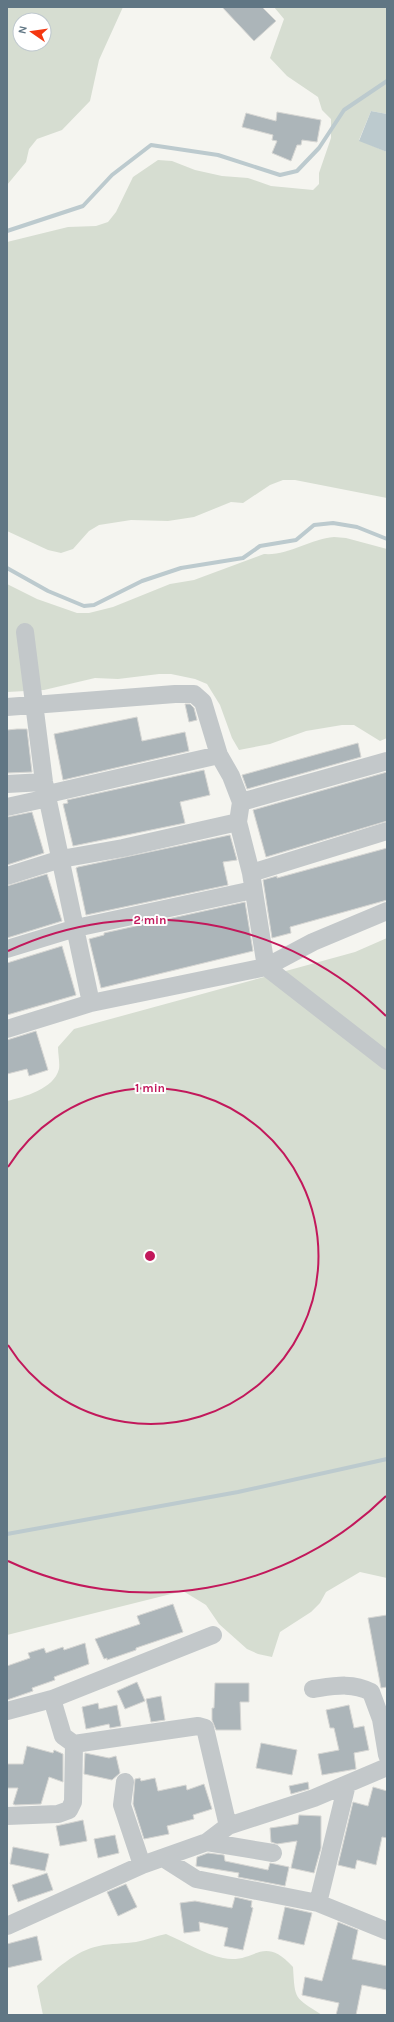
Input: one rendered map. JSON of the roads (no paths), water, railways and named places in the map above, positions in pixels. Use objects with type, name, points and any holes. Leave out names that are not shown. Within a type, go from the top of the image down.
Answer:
[{"type":"street","points":[[26,632],[47,792],[76,928],[90,1003]]},
{"type":"street","points":[[7,707],[36,706],[100,698],[194,694],[203,702],[219,755],[231,776],[240,802],[238,822],[252,882],[266,967],[387,1061]]},
{"type":"street","points":[[7,807],[47,792],[219,755]]},
{"type":"street","points":[[240,802],[387,761]]},
{"type":"street","points":[[7,784],[47,792]]},
{"type":"street","points":[[7,876],[61,859],[123,848],[238,822]]},
{"type":"street","points":[[7,949],[76,928],[252,882],[387,832]]},
{"type":"street","points":[[7,1029],[90,1003],[266,967],[313,942],[387,911]]},
{"type":"street","points":[[7,1711],[52,1699],[213,1635]]},
{"type":"street","points":[[313,1689],[346,1685],[360,1687],[371,1692],[381,1719],[387,1754]]},
{"type":"street","points":[[52,1699],[63,1736],[74,1744],[198,1726],[205,1728],[228,1826]]},
{"type":"street","points":[[7,1816],[58,1814],[69,1810],[73,1802],[74,1744]]},
{"type":"street","points":[[7,1926],[142,1865],[207,1842],[228,1826],[314,1798],[387,1767]]},
{"type":"street","points":[[125,1782],[122,1805],[142,1865]]},
{"type":"street","points":[[318,1902],[347,1784]]},
{"type":"street","points":[[207,1842],[273,1853]]},
{"type":"street","points":[[162,1858],[196,1879],[318,1902],[387,1931]]},
{"type":"waterway","points":[[7,231],[83,206],[112,175],[151,145],[218,155],[280,175],[297,171],[319,148],[344,110],[387,81]]},
{"type":"waterway","points":[[7,568],[48,591],[84,606],[94,605],[142,581],[181,568],[243,558],[260,546],[296,540],[314,525],[333,523],[357,527],[387,539]]},
{"type":"waterway","points":[[7,1534],[238,1492],[387,1459]]}]
